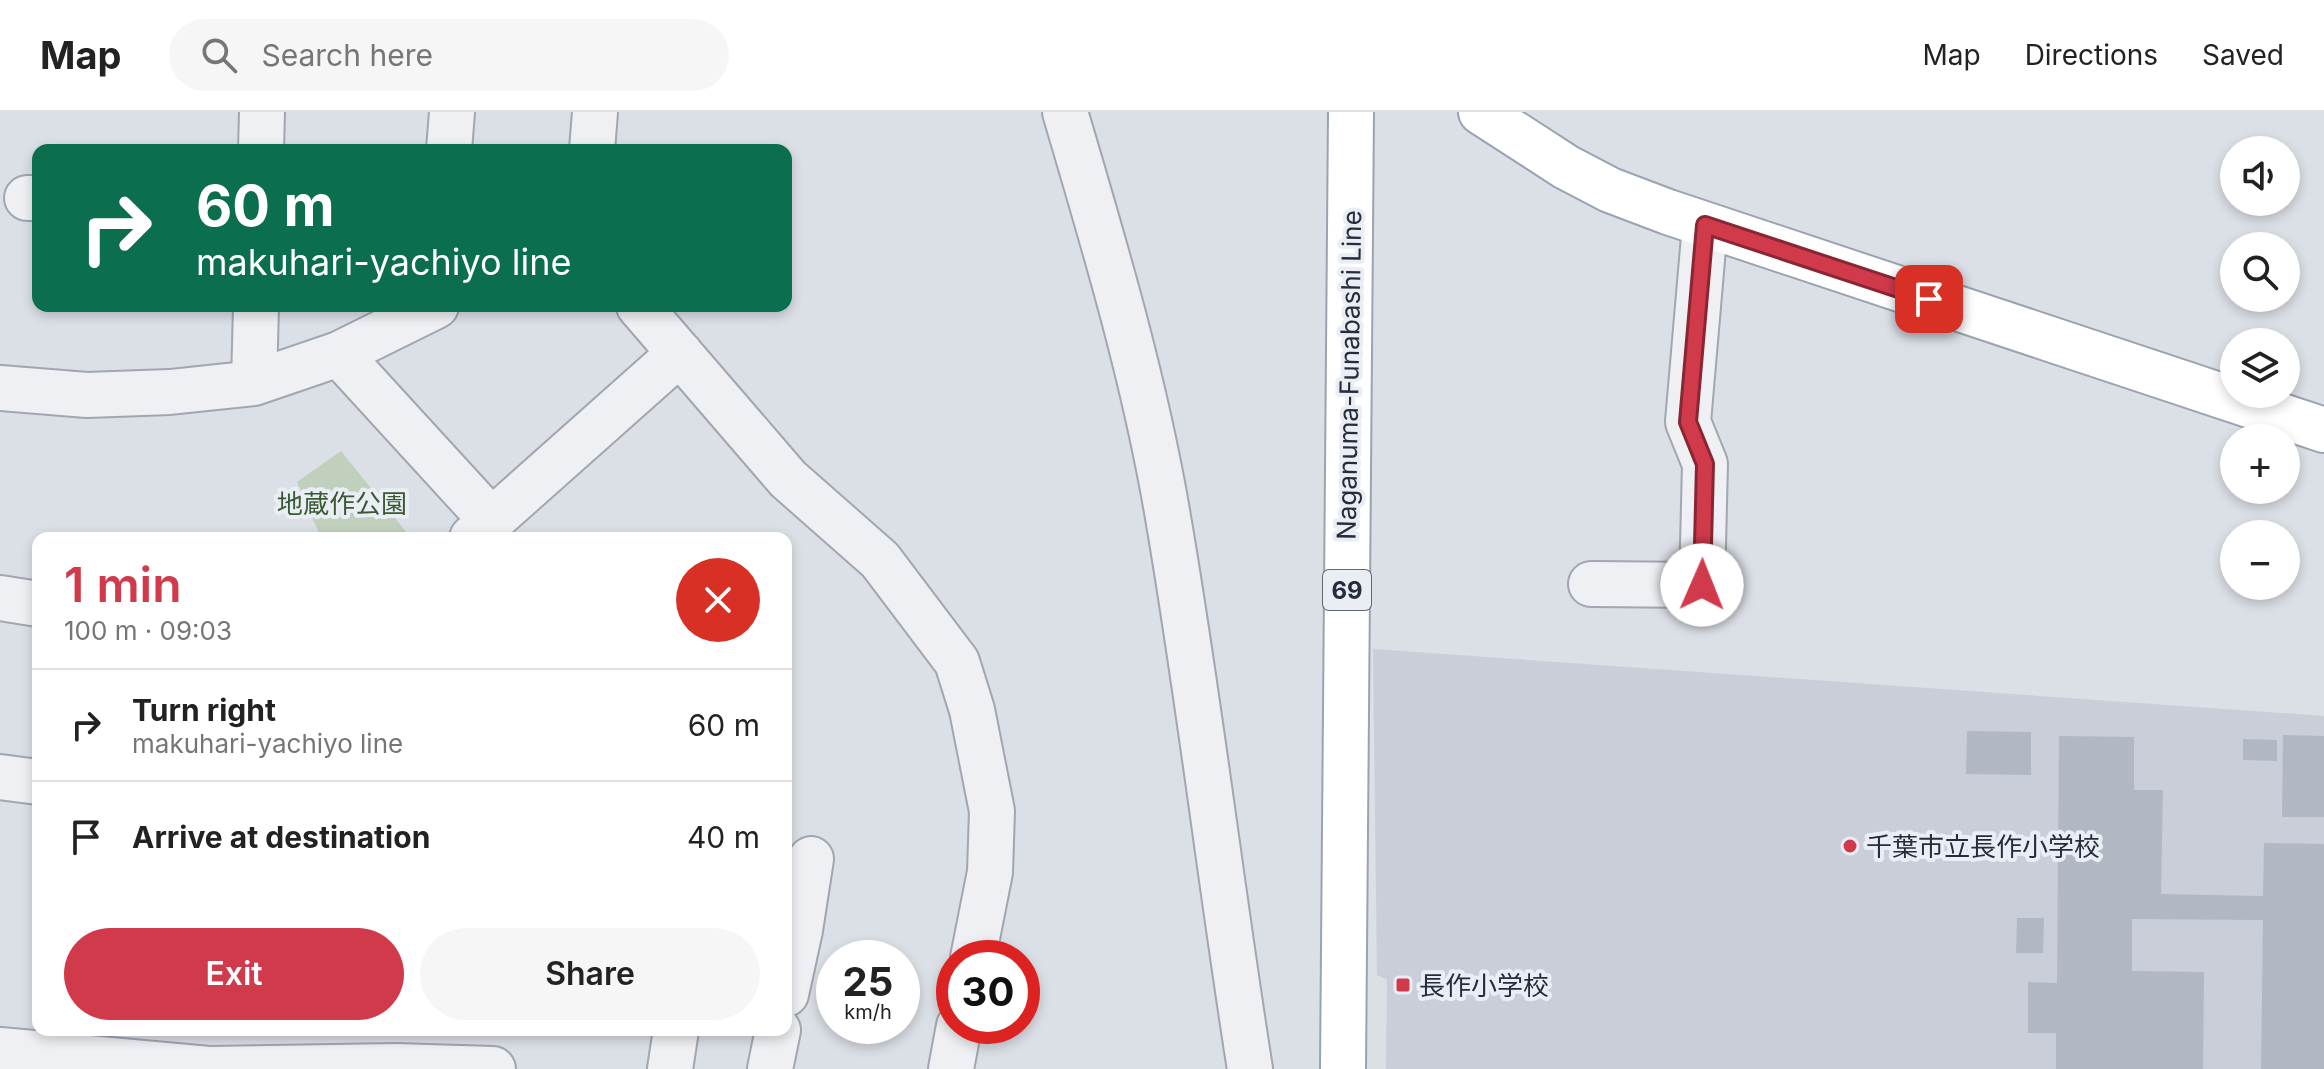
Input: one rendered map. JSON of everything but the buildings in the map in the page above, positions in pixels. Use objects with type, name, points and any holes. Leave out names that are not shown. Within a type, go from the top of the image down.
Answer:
[{"type":"main road","name":"Naganuma-Funabashi Line","points":[[1343,1069],[1351,112]]},
{"type":"main road","points":[[1481,112],[1552,158],[1610,190],[1705,225],[2324,430]]},
{"type":"street","points":[[261,144],[262,112]]},
{"type":"street","points":[[449,144],[452,112]]},
{"type":"street","points":[[592,144],[595,112]]},
{"type":"street","points":[[1065,112],[1140,379],[1169,522],[1250,1069]]},
{"type":"street","points":[[1591,584],[1702,585],[1705,464],[1688,422],[1705,225]]},
{"type":"street","points":[[254,383],[256,312]]},
{"type":"street","points":[[0,388],[87,395],[170,392],[254,383],[339,354],[424,312]]},
{"type":"street","points":[[644,312],[788,479],[880,560],[957,662],[972,710],[992,811],[990,872],[977,940]]},
{"type":"street","points":[[339,354],[482,529],[680,353]]},
{"type":"street","points":[[0,598],[32,603]]},
{"type":"street","points":[[0,777],[32,781]]},
{"type":"street","points":[[792,967],[811,859]]},
{"type":"street","points":[[670,1069],[675,1036]]},
{"type":"street","points":[[770,1069],[777,1036]]},
{"type":"street","points":[[951,1069],[956,1044]]},
{"type":"street","points":[[2,1050],[209,1069],[493,1069]]},
{"type":"shaded area","name":"千葉市立長作小学校","points":[[1373,649],[2324,716],[2324,1069],[1386,1069],[1387,980],[1377,975]]},
{"type":"green space","name":"地蔵作公園","points":[[341,451],[406,532],[318,532],[297,482]]},
{"type":"place","name":"千葉市立長作小学校","points":[[1850,846]]},
{"type":"place","name":"長作小学校","points":[[1403,985]]},
{"type":"route","points":[[1702,585],[1705,464],[1688,422],[1705,225],[1929,299]]}]
